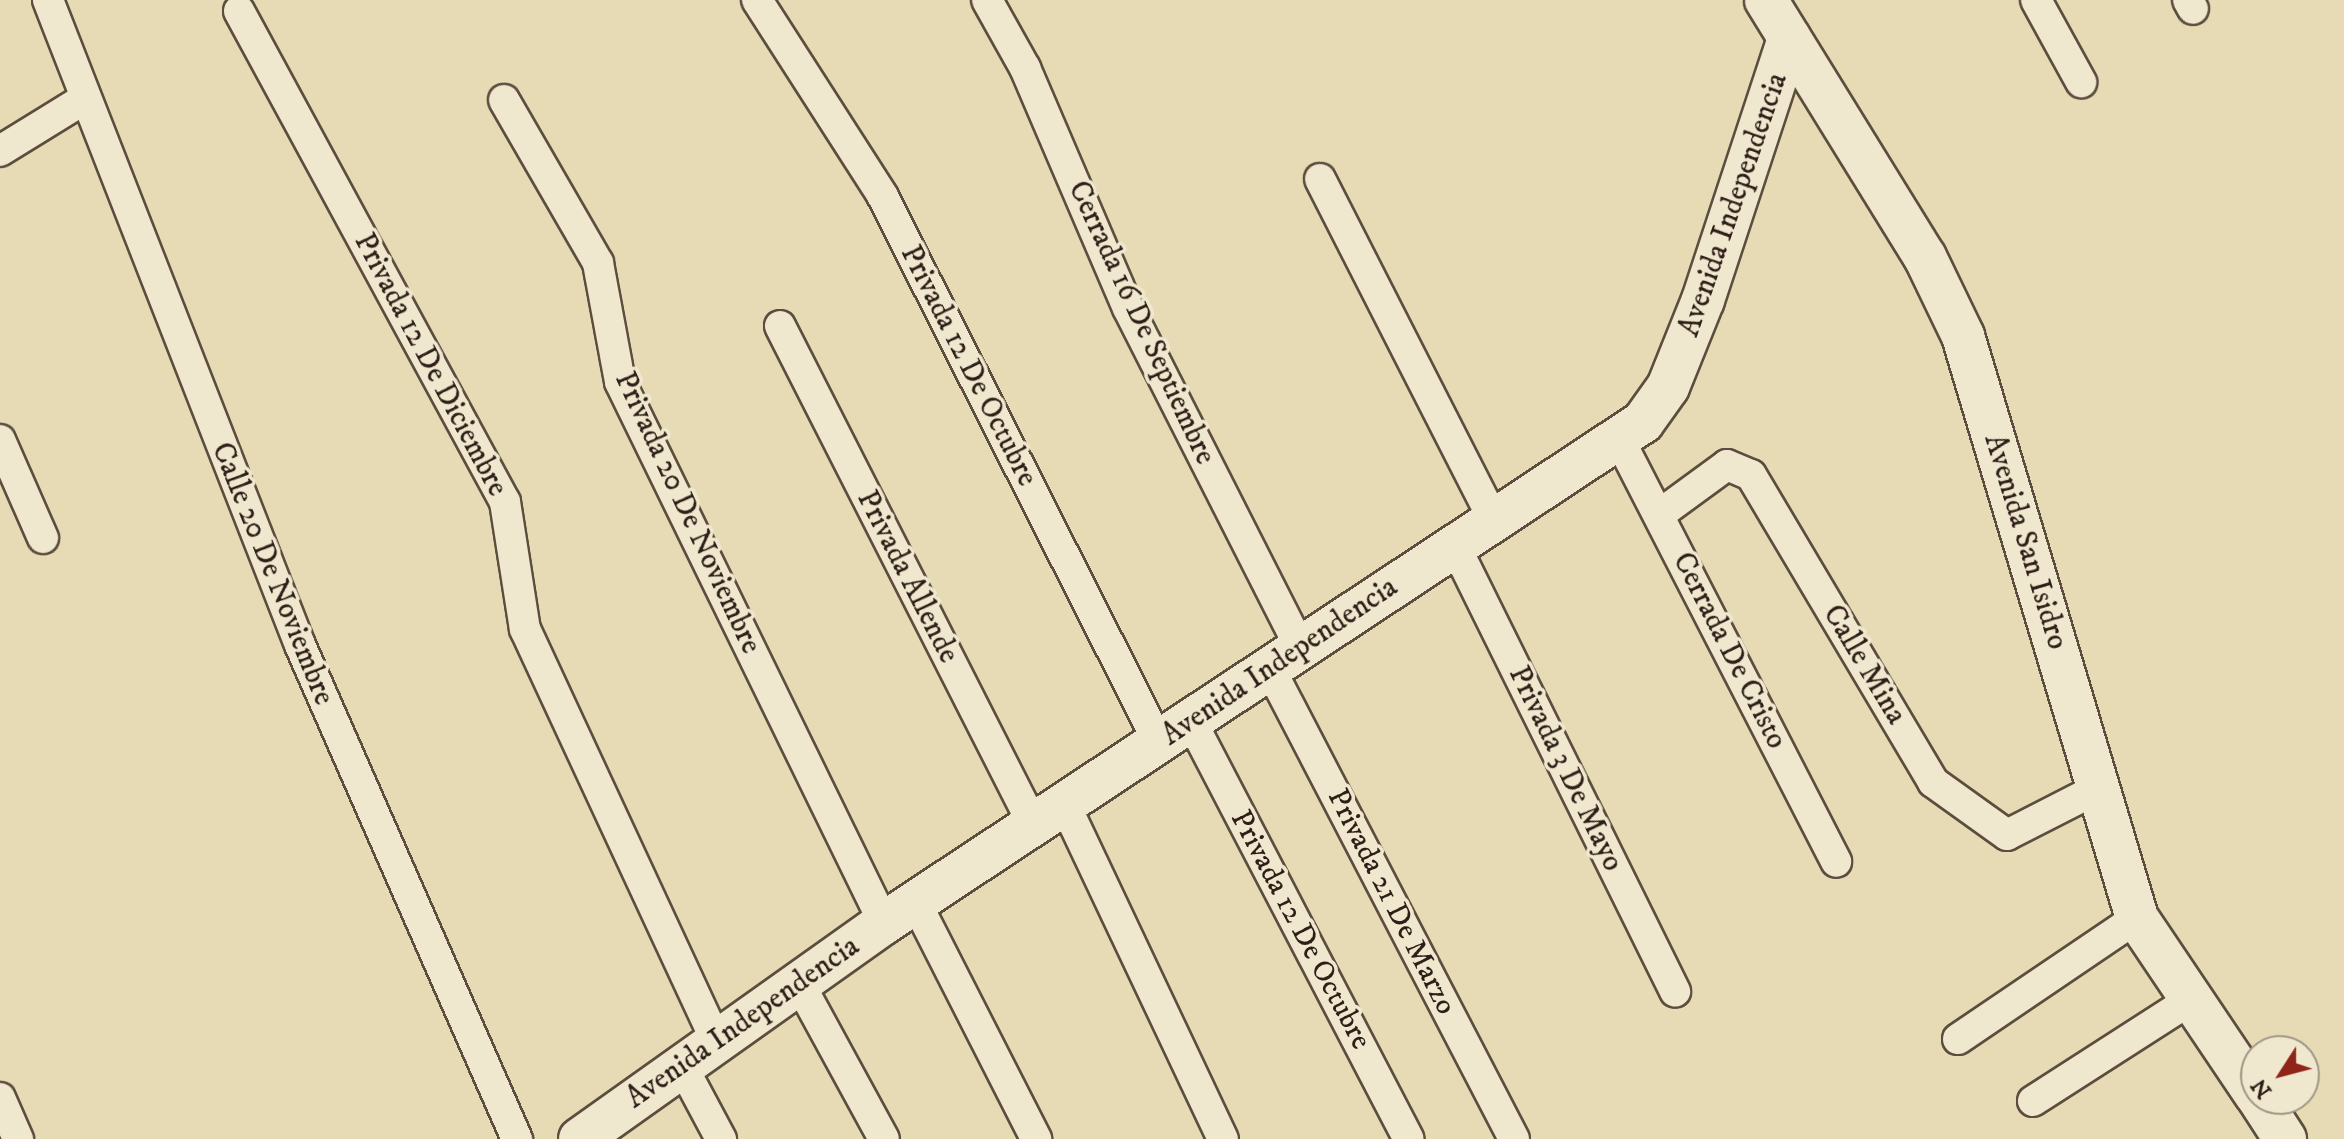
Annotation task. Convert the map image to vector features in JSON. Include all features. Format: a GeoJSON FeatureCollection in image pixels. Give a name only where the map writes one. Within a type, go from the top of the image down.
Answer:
{"type":"FeatureCollection","features":[{"type":"Feature","properties":{"kind":"main road","name":"Avenida San Isidro"},"geometry":{"type":"LineString","coordinates":[[1766,0],[1925,257],[1963,336],[2137,918],[2240,1071]]}},
{"type":"Feature","properties":{"kind":"main road","name":"Avenida Independencia"},"geometry":{"type":"LineString","coordinates":[[580,1139],[716,1040],[800,985],[900,913],[1051,818],[1284,655],[1620,441],[1668,387],[1789,38]]}},
{"type":"Feature","properties":{"kind":"main road","name":"Avenida San Isidro"},"geometry":{"type":"LineString","coordinates":[[2269,1115],[2285,1139]]}},
{"type":"Feature","properties":{"kind":"street","name":"Calle 20 De Noviembre"},"geometry":{"type":"LineString","coordinates":[[48,0],[81,101],[300,645],[517,1139]]}},
{"type":"Feature","properties":{"kind":"street","name":"Privada 12 De Octubre"},"geometry":{"type":"LineString","coordinates":[[757,0],[882,195],[1175,732],[1409,1139]]}},
{"type":"Feature","properties":{"kind":"street","name":"Cerrada 16 De Septiembre"},"geometry":{"type":"LineString","coordinates":[[987,0],[1025,68],[1128,308],[1284,655]]}},
{"type":"Feature","properties":{"kind":"street"},"geometry":{"type":"LineString","coordinates":[[2036,0],[2081,82]]}},
{"type":"Feature","properties":{"kind":"street","name":"Privada 12 De Diciembre"},"geometry":{"type":"LineString","coordinates":[[239,11],[505,502],[525,629],[716,1040]]}},
{"type":"Feature","properties":{"kind":"street","name":"Privada 20 De Noviembre"},"geometry":{"type":"LineString","coordinates":[[504,100],[598,263],[620,382],[900,913],[1036,1139]]}},
{"type":"Feature","properties":{"kind":"street"},"geometry":{"type":"LineString","coordinates":[[0,151],[81,101]]}},
{"type":"Feature","properties":{"kind":"street"},"geometry":{"type":"LineString","coordinates":[[1320,179],[1495,522]]}},
{"type":"Feature","properties":{"kind":"street","name":"Privada Allende"},"geometry":{"type":"LineString","coordinates":[[780,326],[1051,818],[1223,1139]]}},
{"type":"Feature","properties":{"kind":"street"},"geometry":{"type":"LineString","coordinates":[[0,440],[43,538]]}},
{"type":"Feature","properties":{"kind":"street","name":"Cerrada De Cristo"},"geometry":{"type":"LineString","coordinates":[[1620,441],[1836,862]]}},
{"type":"Feature","properties":{"kind":"street","name":"Calle Mina"},"geometry":{"type":"LineString","coordinates":[[1660,514],[1727,465],[1751,475],[1933,782],[2007,835],[2099,788]]}},
{"type":"Feature","properties":{"kind":"street","name":"Privada 3 De Mayo"},"geometry":{"type":"LineString","coordinates":[[1455,546],[1675,992]]}},
{"type":"Feature","properties":{"kind":"street","name":"Privada 21 De Marzo"},"geometry":{"type":"LineString","coordinates":[[1284,655],[1514,1139]]}},
{"type":"Feature","properties":{"kind":"street"},"geometry":{"type":"LineString","coordinates":[[1958,1039],[2137,918]]}},
{"type":"Feature","properties":{"kind":"street"},"geometry":{"type":"LineString","coordinates":[[800,985],[884,1139]]}},
{"type":"Feature","properties":{"kind":"street"},"geometry":{"type":"LineString","coordinates":[[2033,1101],[2192,999]]}},
{"type":"Feature","properties":{"kind":"street"},"geometry":{"type":"LineString","coordinates":[[682,1066],[721,1139]]}},
{"type":"Feature","properties":{"kind":"street"},"geometry":{"type":"LineString","coordinates":[[0,1098],[18,1139]]}}]}
